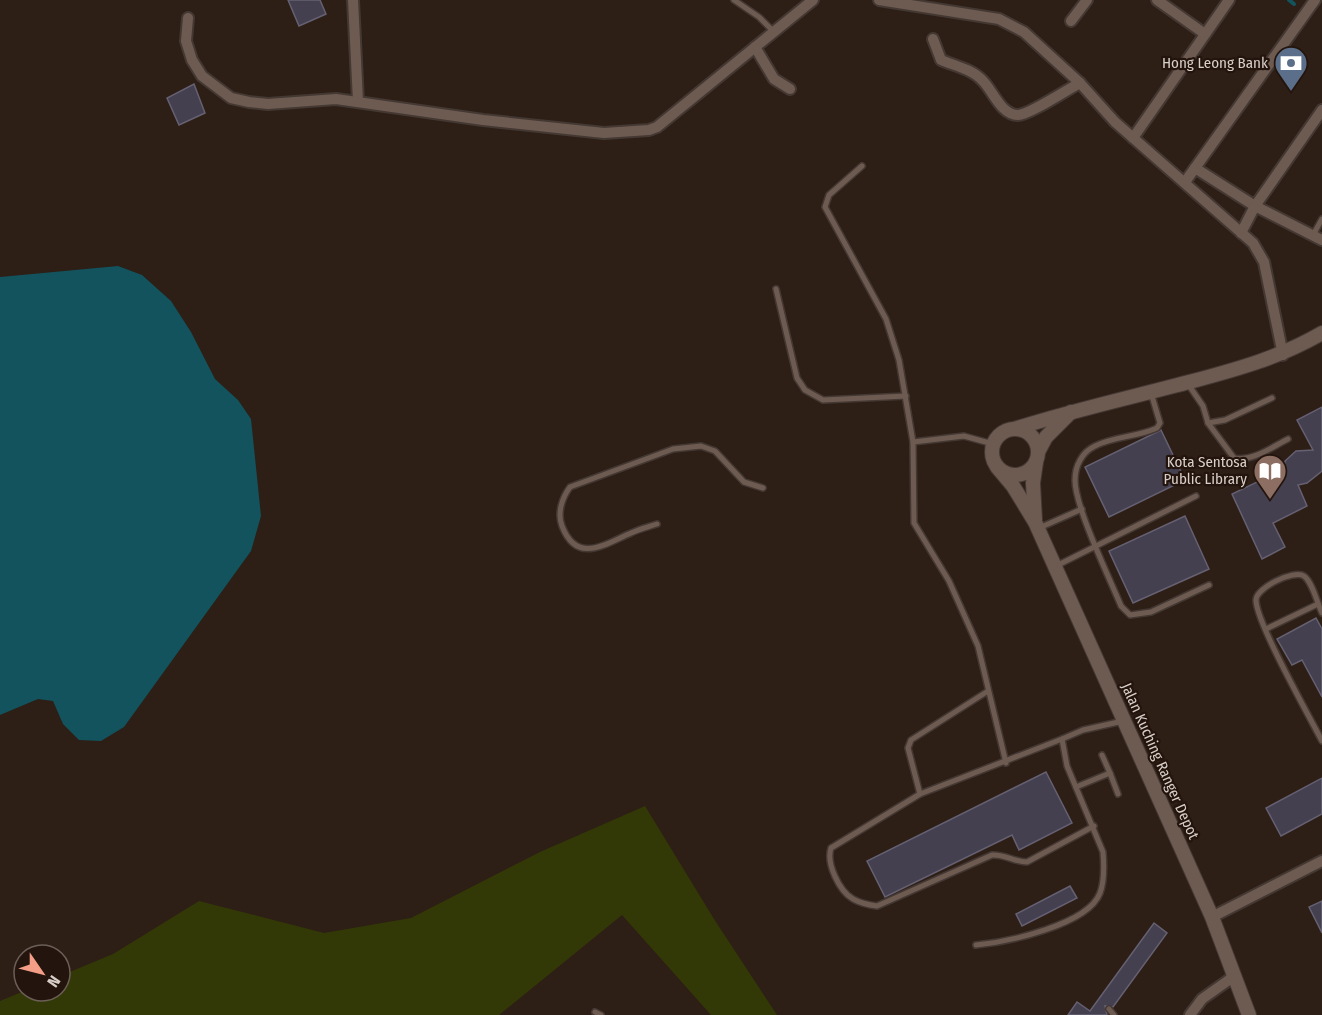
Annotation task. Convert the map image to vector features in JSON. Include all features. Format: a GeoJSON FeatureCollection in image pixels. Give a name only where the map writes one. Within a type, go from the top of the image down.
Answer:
{"type":"FeatureCollection","features":[{"type":"Feature","properties":{"kind":"street"},"geometry":{"type":"LineString","coordinates":[[353,0],[358,101]]}},
{"type":"Feature","properties":{"kind":"street"},"geometry":{"type":"LineString","coordinates":[[188,18],[186,41],[192,60],[202,76],[231,98],[268,104],[315,99],[358,101],[603,133],[649,130],[657,127],[813,0]]}},
{"type":"Feature","properties":{"kind":"street"},"geometry":{"type":"LineString","coordinates":[[879,0],[999,19],[1024,32],[1080,82],[1115,122],[1185,182],[1260,252],[1283,355]]}},
{"type":"Feature","properties":{"kind":"street"},"geometry":{"type":"LineString","coordinates":[[1071,21],[1087,0]]}},
{"type":"Feature","properties":{"kind":"street"},"geometry":{"type":"LineString","coordinates":[[1158,0],[1205,34]]}},
{"type":"Feature","properties":{"kind":"street"},"geometry":{"type":"LineString","coordinates":[[1133,138],[1229,0]]}},
{"type":"Feature","properties":{"kind":"street"},"geometry":{"type":"LineString","coordinates":[[1185,182],[1315,0]]}},
{"type":"Feature","properties":{"kind":"street"},"geometry":{"type":"LineString","coordinates":[[933,39],[941,60],[973,72],[982,80],[1005,111],[1017,115],[1028,112],[1080,82]]}},
{"type":"Feature","properties":{"kind":"street"},"geometry":{"type":"LineString","coordinates":[[755,47],[774,79],[790,89]]}},
{"type":"Feature","properties":{"kind":"street"},"geometry":{"type":"LineString","coordinates":[[1241,233],[1255,206],[1322,110]]}},
{"type":"Feature","properties":{"kind":"street"},"geometry":{"type":"LineString","coordinates":[[1195,168],[1255,206],[1317,237]]}},
{"type":"Feature","properties":{"kind":"street"},"geometry":{"type":"LineString","coordinates":[[1036,526],[1013,486],[997,467],[992,454],[993,444],[1000,434],[1072,410],[1151,393],[1283,355],[1322,333]]}},
{"type":"Feature","properties":{"kind":"street"},"geometry":{"type":"LineString","coordinates":[[997,467],[1010,475],[1021,475],[1029,471],[1046,437],[1072,410]]}},
{"type":"Feature","properties":{"kind":"street"},"geometry":{"type":"LineString","coordinates":[[1014,429],[1028,432],[1034,438],[1037,457],[1033,483],[1036,526]]}},
{"type":"Feature","properties":{"kind":"street","name":"Jalan Kuching Ranger Depot"},"geometry":{"type":"LineString","coordinates":[[1036,526],[1212,917],[1249,1015]]}},
{"type":"Feature","properties":{"kind":"street"},"geometry":{"type":"LineString","coordinates":[[1212,917],[1322,861]]}},
{"type":"Feature","properties":{"kind":"street"},"geometry":{"type":"LineString","coordinates":[[1190,1015],[1202,999],[1233,977]]}},
{"type":"Feature","properties":{"kind":"lane"},"geometry":{"type":"LineString","coordinates":[[734,0],[759,17],[774,32]]}},
{"type":"Feature","properties":{"kind":"lane"},"geometry":{"type":"LineString","coordinates":[[862,166],[829,195],[825,207],[886,319],[906,396],[913,442],[914,523],[949,581],[978,646],[1006,763]]}},
{"type":"Feature","properties":{"kind":"lane"},"geometry":{"type":"LineString","coordinates":[[1317,237],[1322,219]]}},
{"type":"Feature","properties":{"kind":"lane"},"geometry":{"type":"LineString","coordinates":[[776,289],[797,378],[805,390],[823,400],[906,396]]}},
{"type":"Feature","properties":{"kind":"lane"},"geometry":{"type":"LineString","coordinates":[[1187,382],[1203,406],[1208,423],[1234,458],[1251,458],[1288,440]]}},
{"type":"Feature","properties":{"kind":"lane"},"geometry":{"type":"LineString","coordinates":[[1151,393],[1160,423],[1157,428],[1094,446],[1079,462],[1075,482],[1082,509],[1121,606],[1130,615],[1151,612],[1209,585]]}},
{"type":"Feature","properties":{"kind":"lane"},"geometry":{"type":"LineString","coordinates":[[1208,423],[1225,420],[1272,398]]}},
{"type":"Feature","properties":{"kind":"lane"},"geometry":{"type":"LineString","coordinates":[[913,442],[964,436],[993,444]]}},
{"type":"Feature","properties":{"kind":"lane"},"geometry":{"type":"LineString","coordinates":[[657,524],[632,532],[598,549],[577,547],[565,535],[560,521],[562,498],[570,487],[652,456],[673,449],[701,446],[716,451],[744,482],[763,488]]}},
{"type":"Feature","properties":{"kind":"lane"},"geometry":{"type":"LineString","coordinates":[[1055,567],[1096,544],[1196,496]]}},
{"type":"Feature","properties":{"kind":"lane"},"geometry":{"type":"LineString","coordinates":[[1036,526],[1082,509]]}},
{"type":"Feature","properties":{"kind":"lane"},"geometry":{"type":"LineString","coordinates":[[1322,613],[1307,578],[1294,573],[1261,590],[1257,596],[1256,602],[1266,629],[1322,741]]}},
{"type":"Feature","properties":{"kind":"lane"},"geometry":{"type":"LineString","coordinates":[[1266,629],[1318,604]]}},
{"type":"Feature","properties":{"kind":"lane"},"geometry":{"type":"LineString","coordinates":[[920,794],[908,748],[911,740],[988,691]]}},
{"type":"Feature","properties":{"kind":"lane"},"geometry":{"type":"LineString","coordinates":[[1094,826],[1027,862],[1018,862],[999,854],[993,855],[884,905],[877,906],[852,898],[829,867],[828,858],[831,848],[920,794],[1006,763],[1083,730],[1123,722]]}},
{"type":"Feature","properties":{"kind":"lane"},"geometry":{"type":"LineString","coordinates":[[976,945],[1032,935],[1076,916],[1090,907],[1100,894],[1104,864],[1094,826],[1063,752],[1062,739]]}},
{"type":"Feature","properties":{"kind":"lane"},"geometry":{"type":"LineString","coordinates":[[1102,755],[1118,794]]}},
{"type":"Feature","properties":{"kind":"lane"},"geometry":{"type":"LineString","coordinates":[[1076,787],[1110,773]]}},
{"type":"Feature","properties":{"kind":"lane"},"geometry":{"type":"LineString","coordinates":[[1109,1009],[1114,1015]]}},
{"type":"Feature","properties":{"kind":"green space"},"geometry":{"type":"Polygon","coordinates":[[[645,806],[714,919],[777,1015],[711,1015],[622,915],[499,1015],[0,1015],[0,1001],[12,996],[12,1003],[72,1003],[72,971],[113,954],[199,901],[324,933],[411,918],[540,852],[645,806]]]}},
{"type":"Feature","properties":{"kind":"water"},"geometry":{"type":"Polygon","coordinates":[[[118,266],[142,275],[171,301],[191,332],[215,379],[238,400],[251,419],[261,516],[251,551],[124,727],[101,741],[79,740],[63,724],[53,701],[38,699],[0,715],[0,277],[118,266]]]}},
{"type":"Feature","properties":{"kind":"building"},"geometry":{"type":"Polygon","coordinates":[[[288,0],[320,0],[326,14],[299,26],[288,0]]]}},
{"type":"Feature","properties":{"kind":"building"},"geometry":{"type":"Polygon","coordinates":[[[194,84],[205,113],[179,125],[167,98],[194,84]]]}},
{"type":"Feature","properties":{"kind":"building","name":"Kota Sentosa Public Library"},"geometry":{"type":"Polygon","coordinates":[[[1322,407],[1322,471],[1307,483],[1298,485],[1307,506],[1273,523],[1285,547],[1262,559],[1232,494],[1284,469],[1285,461],[1296,451],[1313,450],[1297,420],[1322,407]]]}},
{"type":"Feature","properties":{"kind":"building"},"geometry":{"type":"Polygon","coordinates":[[[1161,430],[1185,480],[1109,517],[1085,467],[1161,430]]]}},
{"type":"Feature","properties":{"kind":"building"},"geometry":{"type":"Polygon","coordinates":[[[1185,516],[1209,569],[1133,603],[1109,551],[1185,516]]]}},
{"type":"Feature","properties":{"kind":"building"},"geometry":{"type":"Polygon","coordinates":[[[1316,618],[1322,629],[1322,697],[1302,660],[1292,665],[1277,639],[1316,618]]]}},
{"type":"Feature","properties":{"kind":"building"},"geometry":{"type":"Polygon","coordinates":[[[1046,772],[1072,823],[1019,850],[1012,835],[885,897],[867,861],[1046,772]]]}},
{"type":"Feature","properties":{"kind":"building"},"geometry":{"type":"Polygon","coordinates":[[[1322,778],[1322,814],[1281,836],[1266,808],[1322,778]]]}},
{"type":"Feature","properties":{"kind":"building"},"geometry":{"type":"Polygon","coordinates":[[[1070,886],[1077,898],[1022,926],[1016,914],[1070,886]]]}},
{"type":"Feature","properties":{"kind":"building"},"geometry":{"type":"Polygon","coordinates":[[[1322,901],[1322,933],[1309,907],[1322,901]]]}},
{"type":"Feature","properties":{"kind":"building"},"geometry":{"type":"Polygon","coordinates":[[[1154,923],[1167,933],[1113,1007],[1105,1006],[1107,1015],[1068,1015],[1077,1002],[1090,1011],[1154,923]]]}},
{"type":"Feature","properties":{"kind":"waterway"},"geometry":{"type":"LineString","coordinates":[[1289,0],[1294,4]]}},
{"type":"Feature","properties":{"kind":"place","name":"Hong Leong Bank"},"geometry":{"type":"Point","coordinates":[1291,92]}},
{"type":"Feature","properties":{"kind":"place","name":"Kota Sentosa Public Library"},"geometry":{"type":"Point","coordinates":[1270,500]}}]}
